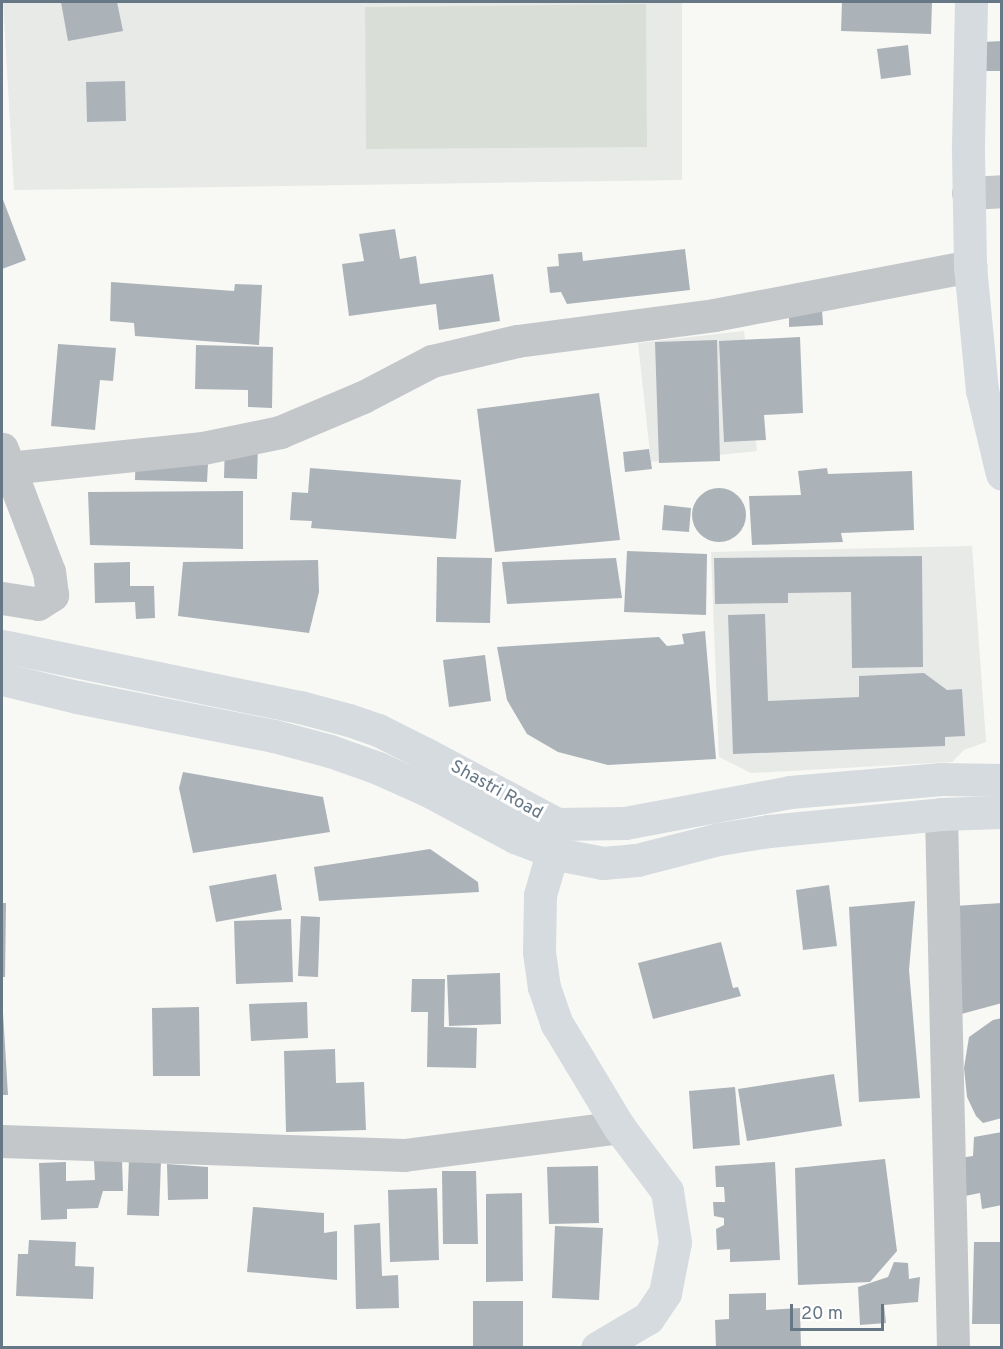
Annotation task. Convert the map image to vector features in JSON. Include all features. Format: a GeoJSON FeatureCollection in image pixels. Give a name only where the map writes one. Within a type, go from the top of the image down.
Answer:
{"type":"FeatureCollection","features":[{"type":"Feature","properties":{"kind":"main road"},"geometry":{"type":"LineString","coordinates":[[971,2],[968,193],[970,266],[982,390],[1002,474]]}},
{"type":"Feature","properties":{"kind":"main road","name":"Shastri Road"},"geometry":{"type":"LineString","coordinates":[[2,646],[300,707],[378,730],[426,753],[556,841],[603,863],[638,860],[719,839],[770,831],[941,814],[1001,788]]}},
{"type":"Feature","properties":{"kind":"main road","name":"Shastri Road"},"geometry":{"type":"LineString","coordinates":[[2,679],[77,697],[274,736],[330,751],[378,768],[429,791],[515,837],[556,841],[626,824],[790,792],[941,779],[1001,788]]}},
{"type":"Feature","properties":{"kind":"main road"},"geometry":{"type":"LineString","coordinates":[[556,841],[540,895],[539,952],[544,987],[557,1024],[619,1127],[667,1191],[675,1242],[665,1293],[648,1318],[597,1347]]}},
{"type":"Feature","properties":{"kind":"street"},"geometry":{"type":"LineString","coordinates":[[968,193],[1002,191]]}},
{"type":"Feature","properties":{"kind":"street"},"geometry":{"type":"LineString","coordinates":[[2,598],[38,604],[52,595],[49,572],[5,458],[91,461],[214,446],[280,432],[363,397],[432,361],[517,341],[714,315],[970,266]]}},
{"type":"Feature","properties":{"kind":"street"},"geometry":{"type":"LineString","coordinates":[[941,814],[947,1000],[953,1347]]}},
{"type":"Feature","properties":{"kind":"street"},"geometry":{"type":"LineString","coordinates":[[2,1141],[404,1155],[619,1127]]}},
{"type":"Feature","properties":{"kind":"shaded area"},"geometry":{"type":"Polygon","coordinates":[[[3,2],[682,2],[682,180],[14,190],[3,2]]]}},
{"type":"Feature","properties":{"kind":"shaded area"},"geometry":{"type":"Polygon","coordinates":[[[646,4],[647,147],[366,149],[365,7],[646,4]]]}},
{"type":"Feature","properties":{"kind":"shaded area"},"geometry":{"type":"Polygon","coordinates":[[[744,331],[757,451],[651,462],[638,343],[744,331]]]}},
{"type":"Feature","properties":{"kind":"shaded area"},"geometry":{"type":"Polygon","coordinates":[[[972,546],[986,742],[964,750],[952,762],[751,773],[719,757],[711,552],[972,546]]]}},
{"type":"Feature","properties":{"kind":"building"},"geometry":{"type":"Polygon","coordinates":[[[61,2],[117,2],[123,31],[68,41],[61,2]]]}},
{"type":"Feature","properties":{"kind":"building"},"geometry":{"type":"Polygon","coordinates":[[[842,2],[932,2],[931,34],[841,31],[842,2]]]}},
{"type":"Feature","properties":{"kind":"building"},"geometry":{"type":"Polygon","coordinates":[[[1002,41],[1002,71],[983,71],[983,42],[1002,41]]]}},
{"type":"Feature","properties":{"kind":"building"},"geometry":{"type":"Polygon","coordinates":[[[908,45],[911,75],[881,79],[877,49],[908,45]]]}},
{"type":"Feature","properties":{"kind":"building"},"geometry":{"type":"Polygon","coordinates":[[[125,81],[126,121],[87,122],[86,82],[125,81]]]}},
{"type":"Feature","properties":{"kind":"building"},"geometry":{"type":"Polygon","coordinates":[[[2,197],[26,260],[2,269],[2,197]]]}},
{"type":"Feature","properties":{"kind":"building"},"geometry":{"type":"Polygon","coordinates":[[[395,229],[400,259],[416,256],[420,284],[493,274],[500,321],[439,330],[436,304],[349,316],[342,264],[364,261],[359,234],[395,229]]]}},
{"type":"Feature","properties":{"kind":"building"},"geometry":{"type":"Polygon","coordinates":[[[685,249],[690,290],[567,304],[561,292],[550,293],[547,267],[559,266],[558,254],[582,252],[583,261],[685,249]]]}},
{"type":"Feature","properties":{"kind":"building"},"geometry":{"type":"Polygon","coordinates":[[[111,282],[234,291],[235,284],[262,285],[259,345],[135,336],[134,323],[110,321],[111,282]]]}},
{"type":"Feature","properties":{"kind":"building"},"geometry":{"type":"Polygon","coordinates":[[[822,309],[823,325],[789,327],[789,311],[822,309]]]}},
{"type":"Feature","properties":{"kind":"building"},"geometry":{"type":"Polygon","coordinates":[[[800,337],[803,413],[764,415],[766,440],[724,442],[719,341],[800,337]]]}},
{"type":"Feature","properties":{"kind":"building"},"geometry":{"type":"Polygon","coordinates":[[[717,340],[720,461],[659,463],[655,342],[717,340]]]}},
{"type":"Feature","properties":{"kind":"building"},"geometry":{"type":"Polygon","coordinates":[[[58,344],[116,348],[113,381],[100,380],[95,430],[51,426],[58,344]]]}},
{"type":"Feature","properties":{"kind":"building"},"geometry":{"type":"Polygon","coordinates":[[[196,345],[273,347],[272,408],[248,407],[248,390],[195,389],[196,345]]]}},
{"type":"Feature","properties":{"kind":"building"},"geometry":{"type":"Polygon","coordinates":[[[599,393],[620,540],[495,552],[477,409],[599,393]]]}},
{"type":"Feature","properties":{"kind":"building"},"geometry":{"type":"Polygon","coordinates":[[[136,443],[209,445],[207,482],[135,480],[136,443]]]}},
{"type":"Feature","properties":{"kind":"building"},"geometry":{"type":"Polygon","coordinates":[[[225,443],[258,444],[257,479],[224,478],[225,443]]]}},
{"type":"Feature","properties":{"kind":"building"},"geometry":{"type":"Polygon","coordinates":[[[649,449],[652,469],[625,472],[623,452],[649,449]]]}},
{"type":"Feature","properties":{"kind":"building"},"geometry":{"type":"Polygon","coordinates":[[[310,468],[461,480],[456,539],[311,528],[312,521],[290,520],[292,492],[308,493],[310,468]]]}},
{"type":"Feature","properties":{"kind":"building"},"geometry":{"type":"Polygon","coordinates":[[[827,468],[828,474],[912,471],[914,530],[841,533],[843,542],[752,545],[749,496],[801,495],[798,471],[827,468]]]}},
{"type":"Feature","properties":{"kind":"building"},"geometry":{"type":"Polygon","coordinates":[[[714,488],[724,488],[734,492],[742,500],[746,515],[742,530],[734,538],[724,542],[714,542],[704,538],[696,530],[692,520],[692,510],[696,500],[704,492],[714,488]]]}},
{"type":"Feature","properties":{"kind":"building"},"geometry":{"type":"Polygon","coordinates":[[[243,491],[243,549],[90,545],[88,492],[243,491]]]}},
{"type":"Feature","properties":{"kind":"building"},"geometry":{"type":"Polygon","coordinates":[[[664,505],[691,508],[689,532],[662,530],[664,505]]]}},
{"type":"Feature","properties":{"kind":"building"},"geometry":{"type":"Polygon","coordinates":[[[627,551],[707,554],[706,615],[624,612],[627,551]]]}},
{"type":"Feature","properties":{"kind":"building"},"geometry":{"type":"Polygon","coordinates":[[[922,556],[923,667],[852,668],[851,592],[788,593],[788,603],[715,604],[714,558],[922,556]]]}},
{"type":"Feature","properties":{"kind":"building"},"geometry":{"type":"Polygon","coordinates":[[[437,557],[492,558],[490,623],[436,622],[437,557]]]}},
{"type":"Feature","properties":{"kind":"building"},"geometry":{"type":"Polygon","coordinates":[[[616,558],[622,598],[507,604],[502,562],[616,558]]]}},
{"type":"Feature","properties":{"kind":"building"},"geometry":{"type":"Polygon","coordinates":[[[318,560],[319,592],[309,633],[178,616],[183,562],[318,560]]]}},
{"type":"Feature","properties":{"kind":"building"},"geometry":{"type":"Polygon","coordinates":[[[130,562],[130,586],[154,586],[155,618],[136,619],[135,602],[95,603],[94,563],[130,562]]]}},
{"type":"Feature","properties":{"kind":"building"},"geometry":{"type":"Polygon","coordinates":[[[765,614],[768,701],[859,697],[859,676],[924,673],[947,690],[962,689],[965,736],[945,737],[945,746],[733,754],[728,615],[765,614]]]}},
{"type":"Feature","properties":{"kind":"building"},"geometry":{"type":"Polygon","coordinates":[[[705,631],[716,759],[608,765],[558,752],[527,734],[507,700],[497,647],[659,637],[667,646],[684,644],[682,634],[705,631]]]}},
{"type":"Feature","properties":{"kind":"building"},"geometry":{"type":"Polygon","coordinates":[[[485,655],[491,701],[449,707],[443,660],[485,655]]]}},
{"type":"Feature","properties":{"kind":"building"},"geometry":{"type":"Polygon","coordinates":[[[183,772],[323,797],[330,832],[193,853],[179,788],[183,772]]]}},
{"type":"Feature","properties":{"kind":"building"},"geometry":{"type":"Polygon","coordinates":[[[430,849],[478,882],[479,892],[319,901],[314,867],[430,849]]]}},
{"type":"Feature","properties":{"kind":"building"},"geometry":{"type":"Polygon","coordinates":[[[276,874],[282,910],[216,922],[209,886],[276,874]]]}},
{"type":"Feature","properties":{"kind":"building"},"geometry":{"type":"Polygon","coordinates":[[[829,885],[837,946],[803,950],[796,890],[829,885]]]}},
{"type":"Feature","properties":{"kind":"building"},"geometry":{"type":"Polygon","coordinates":[[[915,901],[909,970],[920,1098],[859,1102],[849,907],[915,901]]]}},
{"type":"Feature","properties":{"kind":"building"},"geometry":{"type":"Polygon","coordinates":[[[2,903],[6,903],[5,977],[2,977],[2,903]]]}},
{"type":"Feature","properties":{"kind":"building"},"geometry":{"type":"Polygon","coordinates":[[[1002,903],[1002,1003],[954,1016],[954,906],[1002,903]]]}},
{"type":"Feature","properties":{"kind":"building"},"geometry":{"type":"Polygon","coordinates":[[[301,916],[320,917],[318,977],[298,976],[301,916]]]}},
{"type":"Feature","properties":{"kind":"building"},"geometry":{"type":"Polygon","coordinates":[[[291,919],[293,982],[236,984],[234,921],[291,919]]]}},
{"type":"Feature","properties":{"kind":"building"},"geometry":{"type":"Polygon","coordinates":[[[721,942],[733,988],[738,987],[741,996],[653,1019],[638,963],[721,942]]]}},
{"type":"Feature","properties":{"kind":"building"},"geometry":{"type":"Polygon","coordinates":[[[500,973],[501,1024],[449,1026],[447,975],[500,973]]]}},
{"type":"Feature","properties":{"kind":"building"},"geometry":{"type":"Polygon","coordinates":[[[412,979],[445,979],[444,1027],[477,1028],[476,1068],[427,1067],[428,1012],[411,1012],[412,979]]]}},
{"type":"Feature","properties":{"kind":"building"},"geometry":{"type":"Polygon","coordinates":[[[2,996],[8,1095],[2,1095],[2,996]]]}},
{"type":"Feature","properties":{"kind":"building"},"geometry":{"type":"Polygon","coordinates":[[[307,1002],[308,1038],[251,1041],[249,1004],[307,1002]]]}},
{"type":"Feature","properties":{"kind":"building"},"geometry":{"type":"Polygon","coordinates":[[[199,1007],[200,1076],[153,1076],[152,1008],[199,1007]]]}},
{"type":"Feature","properties":{"kind":"building"},"geometry":{"type":"Polygon","coordinates":[[[1002,1018],[1002,1118],[983,1123],[976,1116],[967,1097],[964,1068],[969,1037],[993,1020],[1002,1018]]]}},
{"type":"Feature","properties":{"kind":"building"},"geometry":{"type":"Polygon","coordinates":[[[335,1049],[336,1083],[364,1082],[366,1130],[286,1132],[284,1051],[335,1049]]]}},
{"type":"Feature","properties":{"kind":"building"},"geometry":{"type":"Polygon","coordinates":[[[834,1074],[842,1126],[747,1141],[738,1089],[834,1074]]]}},
{"type":"Feature","properties":{"kind":"building"},"geometry":{"type":"Polygon","coordinates":[[[735,1087],[740,1145],[693,1149],[689,1091],[735,1087]]]}},
{"type":"Feature","properties":{"kind":"building"},"geometry":{"type":"Polygon","coordinates":[[[1002,1132],[1002,1205],[982,1209],[980,1193],[960,1197],[954,1159],[973,1156],[974,1137],[1002,1132]]]}},
{"type":"Feature","properties":{"kind":"building"},"geometry":{"type":"Polygon","coordinates":[[[129,1158],[161,1160],[159,1216],[127,1215],[129,1158]]]}},
{"type":"Feature","properties":{"kind":"building"},"geometry":{"type":"Polygon","coordinates":[[[885,1159],[897,1251],[870,1282],[798,1285],[795,1168],[885,1159]]]}},
{"type":"Feature","properties":{"kind":"building"},"geometry":{"type":"Polygon","coordinates":[[[122,1160],[123,1191],[103,1191],[98,1208],[67,1209],[67,1219],[41,1220],[39,1163],[66,1162],[66,1181],[95,1180],[94,1161],[122,1160]]]}},
{"type":"Feature","properties":{"kind":"building"},"geometry":{"type":"Polygon","coordinates":[[[775,1162],[780,1260],[730,1262],[730,1249],[717,1250],[716,1229],[724,1225],[724,1218],[714,1216],[713,1202],[725,1202],[724,1187],[716,1187],[715,1166],[775,1162]]]}},
{"type":"Feature","properties":{"kind":"building"},"geometry":{"type":"Polygon","coordinates":[[[167,1164],[208,1167],[208,1199],[168,1200],[167,1164]]]}},
{"type":"Feature","properties":{"kind":"building"},"geometry":{"type":"Polygon","coordinates":[[[598,1166],[599,1223],[549,1224],[547,1167],[598,1166]]]}},
{"type":"Feature","properties":{"kind":"building"},"geometry":{"type":"Polygon","coordinates":[[[442,1171],[476,1171],[478,1244],[443,1244],[442,1171]]]}},
{"type":"Feature","properties":{"kind":"building"},"geometry":{"type":"Polygon","coordinates":[[[437,1188],[439,1260],[390,1262],[388,1190],[437,1188]]]}},
{"type":"Feature","properties":{"kind":"building"},"geometry":{"type":"Polygon","coordinates":[[[522,1193],[523,1281],[486,1282],[486,1194],[522,1193]]]}},
{"type":"Feature","properties":{"kind":"building"},"geometry":{"type":"Polygon","coordinates":[[[253,1207],[324,1213],[324,1233],[337,1231],[337,1280],[247,1272],[253,1207]]]}},
{"type":"Feature","properties":{"kind":"building"},"geometry":{"type":"Polygon","coordinates":[[[380,1223],[382,1276],[398,1275],[399,1308],[356,1309],[354,1225],[380,1223]]]}},
{"type":"Feature","properties":{"kind":"building"},"geometry":{"type":"Polygon","coordinates":[[[555,1226],[603,1228],[599,1300],[552,1298],[555,1226]]]}},
{"type":"Feature","properties":{"kind":"building"},"geometry":{"type":"Polygon","coordinates":[[[29,1240],[76,1242],[75,1266],[94,1267],[93,1299],[16,1296],[18,1254],[28,1254],[29,1240]]]}},
{"type":"Feature","properties":{"kind":"building"},"geometry":{"type":"Polygon","coordinates":[[[974,1242],[1002,1242],[1002,1324],[972,1324],[974,1242]]]}},
{"type":"Feature","properties":{"kind":"building"},"geometry":{"type":"Polygon","coordinates":[[[894,1262],[908,1263],[909,1279],[920,1277],[918,1302],[884,1305],[886,1323],[860,1325],[858,1287],[888,1277],[894,1262]]]}},
{"type":"Feature","properties":{"kind":"building"},"geometry":{"type":"Polygon","coordinates":[[[766,1293],[766,1310],[800,1308],[801,1348],[716,1348],[715,1320],[729,1319],[729,1294],[766,1293]]]}},
{"type":"Feature","properties":{"kind":"building"},"geometry":{"type":"Polygon","coordinates":[[[473,1301],[523,1301],[523,1347],[473,1347],[473,1301]]]}}]}
